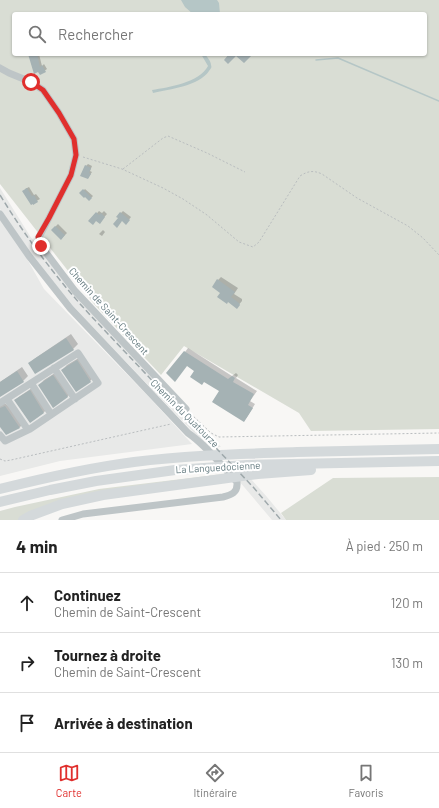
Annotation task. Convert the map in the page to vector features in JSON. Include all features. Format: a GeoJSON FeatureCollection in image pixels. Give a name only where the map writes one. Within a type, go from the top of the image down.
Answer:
{"type":"FeatureCollection","features":[{"type":"Feature","properties":{"kind":"highway","name":"La Languedocienne"},"geometry":{"type":"LineString","coordinates":[[0,489],[49,477],[134,462],[208,455],[439,449]]}},
{"type":"Feature","properties":{"kind":"highway","name":"La Languedocienne"},"geometry":{"type":"LineString","coordinates":[[0,502],[96,481],[137,474],[175,470],[247,465],[439,461]]}},
{"type":"Feature","properties":{"kind":"highway"},"geometry":{"type":"LineString","coordinates":[[23,520],[62,504],[103,495],[258,474],[325,469],[344,463]]}},
{"type":"Feature","properties":{"kind":"street","name":"Chemin de Saint-Crescent"},"geometry":{"type":"LineString","coordinates":[[0,68],[8,73],[31,82],[43,90],[59,113],[74,139],[76,155],[71,175],[38,237],[41,246],[75,290],[186,409]]}},
{"type":"Feature","properties":{"kind":"street","name":"Chemin du Quatourze"},"geometry":{"type":"LineString","coordinates":[[0,214],[29,256],[70,308],[177,422],[188,433],[196,438],[237,482],[238,487],[235,493],[223,497],[83,514],[62,520]]}},
{"type":"Feature","properties":{"kind":"street"},"geometry":{"type":"LineString","coordinates":[[0,403],[78,353],[98,383],[28,430],[5,441],[0,435]]}},
{"type":"Feature","properties":{"kind":"street"},"geometry":{"type":"LineString","coordinates":[[54,368],[74,399]]}},
{"type":"Feature","properties":{"kind":"street"},"geometry":{"type":"LineString","coordinates":[[31,383],[51,414]]}},
{"type":"Feature","properties":{"kind":"street"},"geometry":{"type":"LineString","coordinates":[[7,399],[28,430]]}},
{"type":"Feature","properties":{"kind":"path"},"geometry":{"type":"LineString","coordinates":[[122,169],[163,138],[168,136],[245,172]]}},
{"type":"Feature","properties":{"kind":"path"},"geometry":{"type":"LineString","coordinates":[[76,155],[122,169],[163,188],[183,199],[206,215],[239,242],[252,247],[259,242],[300,176],[307,172],[316,172],[322,174],[357,198],[408,226],[439,255]]}},
{"type":"Feature","properties":{"kind":"path"},"geometry":{"type":"LineString","coordinates":[[186,409],[211,433],[219,437],[439,433]]}},
{"type":"Feature","properties":{"kind":"path"},"geometry":{"type":"LineString","coordinates":[[0,459],[4,461],[11,460],[171,425],[177,422]]}},
{"type":"Feature","properties":{"kind":"shaded area"},"geometry":{"type":"Polygon","coordinates":[[[0,0],[439,0],[439,429],[311,431],[299,413],[184,346],[161,375],[94,304],[0,184],[0,0]]]}},
{"type":"Feature","properties":{"kind":"shaded area"},"geometry":{"type":"Polygon","coordinates":[[[181,0],[217,0],[219,3],[220,12],[191,12],[185,7],[181,0]]]}},
{"type":"Feature","properties":{"kind":"shaded area"},"geometry":{"type":"Polygon","coordinates":[[[202,56],[206,56],[211,66],[211,69],[204,76],[184,86],[153,93],[152,90],[191,80],[204,72],[208,66],[202,56]]]}},
{"type":"Feature","properties":{"kind":"shaded area"},"geometry":{"type":"Polygon","coordinates":[[[0,188],[30,236],[50,263],[121,344],[221,447],[210,448],[191,430],[64,296],[42,269],[0,209],[0,188]]]}},
{"type":"Feature","properties":{"kind":"shaded area"},"geometry":{"type":"Polygon","coordinates":[[[0,211],[44,289],[148,396],[192,444],[60,461],[0,476],[0,211]]]}},
{"type":"Feature","properties":{"kind":"shaded area"},"geometry":{"type":"Polygon","coordinates":[[[223,474],[145,487],[18,520],[0,520],[0,511],[99,489],[223,474]]]}},
{"type":"Feature","properties":{"kind":"shaded area"},"geometry":{"type":"Polygon","coordinates":[[[439,477],[439,520],[286,520],[281,513],[333,478],[439,477]]]}},
{"type":"Feature","properties":{"kind":"shaded area"},"geometry":{"type":"Polygon","coordinates":[[[251,479],[286,520],[272,520],[239,481],[251,479]]]}},
{"type":"Feature","properties":{"kind":"building"},"geometry":{"type":"Polygon","coordinates":[[[29,56],[37,56],[40,67],[42,65],[46,72],[40,75],[38,72],[34,74],[29,56]]]}},
{"type":"Feature","properties":{"kind":"building"},"geometry":{"type":"Polygon","coordinates":[[[227,56],[236,56],[228,64],[224,60],[227,56]]]}},
{"type":"Feature","properties":{"kind":"building"},"geometry":{"type":"Polygon","coordinates":[[[236,56],[251,56],[244,63],[236,56]]]}},
{"type":"Feature","properties":{"kind":"building"},"geometry":{"type":"Polygon","coordinates":[[[85,165],[91,168],[89,173],[91,174],[88,179],[80,176],[85,165]]]}},
{"type":"Feature","properties":{"kind":"building"},"geometry":{"type":"Polygon","coordinates":[[[27,188],[38,202],[33,205],[31,205],[22,191],[27,188]]]}},
{"type":"Feature","properties":{"kind":"building"},"geometry":{"type":"Polygon","coordinates":[[[83,189],[92,198],[89,201],[79,193],[83,189]]]}},
{"type":"Feature","properties":{"kind":"building"},"geometry":{"type":"Polygon","coordinates":[[[96,212],[99,215],[101,213],[105,217],[100,224],[96,221],[93,225],[88,221],[96,212]]]}},
{"type":"Feature","properties":{"kind":"building"},"geometry":{"type":"Polygon","coordinates":[[[120,212],[130,220],[126,225],[122,221],[117,228],[113,224],[118,218],[116,217],[120,212]]]}},
{"type":"Feature","properties":{"kind":"building"},"geometry":{"type":"Polygon","coordinates":[[[55,226],[65,235],[61,240],[51,230],[55,226]]]}},
{"type":"Feature","properties":{"kind":"building"},"geometry":{"type":"Polygon","coordinates":[[[217,279],[235,292],[231,297],[240,305],[237,309],[228,302],[227,304],[217,297],[220,293],[212,287],[217,279]]]}},
{"type":"Feature","properties":{"kind":"building"},"geometry":{"type":"Polygon","coordinates":[[[66,338],[74,350],[35,374],[28,363],[66,338]]]}},
{"type":"Feature","properties":{"kind":"building"},"geometry":{"type":"Polygon","coordinates":[[[184,351],[228,379],[232,376],[235,378],[233,382],[254,394],[248,405],[253,408],[244,422],[212,402],[219,391],[204,382],[202,385],[190,377],[194,371],[187,366],[175,382],[166,373],[184,351]]]}},
{"type":"Feature","properties":{"kind":"building"},"geometry":{"type":"Polygon","coordinates":[[[77,360],[91,382],[76,392],[61,370],[77,360]]]}},
{"type":"Feature","properties":{"kind":"building"},"geometry":{"type":"Polygon","coordinates":[[[17,371],[24,382],[0,397],[0,382],[17,371]]]}},
{"type":"Feature","properties":{"kind":"building"},"geometry":{"type":"Polygon","coordinates":[[[53,375],[68,397],[53,408],[38,385],[53,375]]]}},
{"type":"Feature","properties":{"kind":"building"},"geometry":{"type":"Polygon","coordinates":[[[30,390],[44,413],[30,423],[14,400],[30,390]]]}},
{"type":"Feature","properties":{"kind":"building"},"geometry":{"type":"Polygon","coordinates":[[[5,406],[20,428],[6,435],[0,427],[0,408],[5,406]]]}},
{"type":"Feature","properties":{"kind":"waterway"},"geometry":{"type":"LineString","coordinates":[[316,60],[338,58],[439,101]]}},
{"type":"Feature","properties":{"kind":"railway"},"geometry":{"type":"LineString","coordinates":[[0,195],[43,258],[78,302],[254,488],[281,520]]}},
{"type":"Feature","properties":{"kind":"route"},"geometry":{"type":"LineString","coordinates":[[31,82],[43,90],[59,113],[74,139],[76,155],[71,175],[38,237],[41,246]]}}]}
